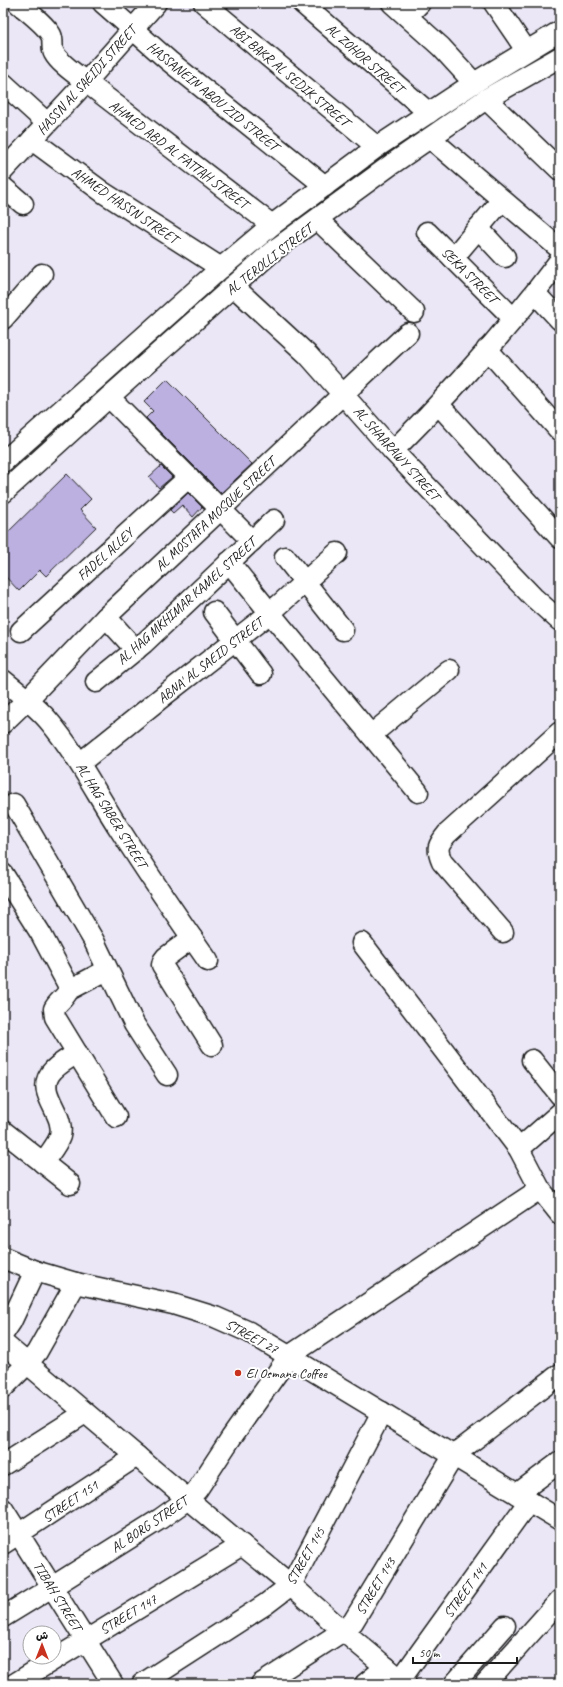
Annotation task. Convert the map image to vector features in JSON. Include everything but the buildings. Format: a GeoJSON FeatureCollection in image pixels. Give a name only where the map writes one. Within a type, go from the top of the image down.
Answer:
{"type":"FeatureCollection","features":[{"type":"Feature","properties":{"kind":"street","name":"AHMED ABD AL FATTAH STREET"},"geometry":{"type":"LineString","coordinates":[[18,3],[51,35],[54,54],[86,82],[272,225]]}},
{"type":"Feature","properties":{"kind":"street","name":"HASSANEIN ABOU ZID STREET"},"geometry":{"type":"LineString","coordinates":[[103,3],[168,61],[325,186]]}},
{"type":"Feature","properties":{"kind":"street","name":"HASSN AL SAEIDI STREET"},"geometry":{"type":"LineString","coordinates":[[3,171],[86,82],[156,3]]}},
{"type":"Feature","properties":{"kind":"street","name":"ABI BAKR AL SEDIK STREET"},"geometry":{"type":"LineString","coordinates":[[204,3],[377,147]]}},
{"type":"Feature","properties":{"kind":"street","name":"AL ZOHOR STREET"},"geometry":{"type":"LineString","coordinates":[[302,3],[429,113]]}},
{"type":"Feature","properties":{"kind":"street"},"geometry":{"type":"LineString","coordinates":[[392,3],[413,9],[441,47],[474,83]]}},
{"type":"Feature","properties":{"kind":"street"},"geometry":{"type":"LineString","coordinates":[[494,3],[526,50]]}},
{"type":"Feature","properties":{"kind":"street","name":"AL TEROLLI STREET"},"geometry":{"type":"LineString","coordinates":[[5,456],[272,225],[377,147],[526,50],[560,31]]}},
{"type":"Feature","properties":{"kind":"street","name":"AL TEROLLI STREET"},"geometry":{"type":"LineString","coordinates":[[3,493],[233,286],[274,251],[318,220],[355,191],[486,99],[560,57]]}},
{"type":"Feature","properties":{"kind":"street"},"geometry":{"type":"LineString","coordinates":[[4,86],[47,123]]}},
{"type":"Feature","properties":{"kind":"street"},"geometry":{"type":"LineString","coordinates":[[486,99],[560,170]]}},
{"type":"Feature","properties":{"kind":"street"},"geometry":{"type":"LineString","coordinates":[[430,138],[560,249]]}},
{"type":"Feature","properties":{"kind":"street","name":"AHMED HASSN STREET"},"geometry":{"type":"LineString","coordinates":[[32,140],[104,194],[221,268]]}},
{"type":"Feature","properties":{"kind":"street"},"geometry":{"type":"LineString","coordinates":[[3,188],[22,204]]}},
{"type":"Feature","properties":{"kind":"street"},"geometry":{"type":"LineString","coordinates":[[453,258],[502,200]]}},
{"type":"Feature","properties":{"kind":"street"},"geometry":{"type":"LineString","coordinates":[[318,220],[414,312]]}},
{"type":"Feature","properties":{"kind":"street"},"geometry":{"type":"LineString","coordinates":[[478,228],[505,257]]}},
{"type":"Feature","properties":{"kind":"street","name":"SEKA STREET"},"geometry":{"type":"LineString","coordinates":[[427,232],[513,318]]}},
{"type":"Feature","properties":{"kind":"street"},"geometry":{"type":"LineString","coordinates":[[393,451],[439,404],[535,293],[560,260]]}},
{"type":"Feature","properties":{"kind":"street"},"geometry":{"type":"LineString","coordinates":[[3,319],[42,274]]}},
{"type":"Feature","properties":{"kind":"street","name":"AL SHAARAWY STREET"},"geometry":{"type":"LineString","coordinates":[[233,286],[308,355],[393,451],[533,597],[560,621]]}},
{"type":"Feature","properties":{"kind":"street"},"geometry":{"type":"LineString","coordinates":[[535,293],[560,320]]}},
{"type":"Feature","properties":{"kind":"street","name":"AL MOSTAFA MOSQUE STREET"},"geometry":{"type":"LineString","coordinates":[[3,723],[106,617],[408,333]]}},
{"type":"Feature","properties":{"kind":"street"},"geometry":{"type":"LineString","coordinates":[[487,349],[560,431]]}},
{"type":"Feature","properties":{"kind":"street"},"geometry":{"type":"LineString","coordinates":[[109,397],[252,541]]}},
{"type":"Feature","properties":{"kind":"street"},"geometry":{"type":"LineString","coordinates":[[439,404],[560,538]]}},
{"type":"Feature","properties":{"kind":"street","name":"FADEL ALLEY"},"geometry":{"type":"LineString","coordinates":[[21,631],[189,477]]}},
{"type":"Feature","properties":{"kind":"street","name":"AL HAG MKHIMAR KAMEL STREET"},"geometry":{"type":"LineString","coordinates":[[96,682],[136,650],[274,520]]}},
{"type":"Feature","properties":{"kind":"street","name":"ABNA' AL SAEID STREET"},"geometry":{"type":"LineString","coordinates":[[80,763],[270,614],[337,553]]}},
{"type":"Feature","properties":{"kind":"street"},"geometry":{"type":"LineString","coordinates":[[285,557],[343,630]]}},
{"type":"Feature","properties":{"kind":"street"},"geometry":{"type":"LineString","coordinates":[[229,562],[270,614],[418,792]]}},
{"type":"Feature","properties":{"kind":"street"},"geometry":{"type":"LineString","coordinates":[[214,612],[261,674]]}},
{"type":"Feature","properties":{"kind":"street"},"geometry":{"type":"LineString","coordinates":[[106,617],[136,650]]}},
{"type":"Feature","properties":{"kind":"street"},"geometry":{"type":"LineString","coordinates":[[371,735],[449,670]]}},
{"type":"Feature","properties":{"kind":"street","name":"AL HAG SABER STREET"},"geometry":{"type":"LineString","coordinates":[[3,680],[49,721],[80,763],[132,850],[208,961]]}},
{"type":"Feature","properties":{"kind":"street"},"geometry":{"type":"LineString","coordinates":[[503,932],[442,862],[437,852],[440,843],[447,834],[560,732]]}},
{"type":"Feature","properties":{"kind":"street"},"geometry":{"type":"LineString","coordinates":[[14,804],[94,941],[134,1024],[167,1075]]}},
{"type":"Feature","properties":{"kind":"street"},"geometry":{"type":"LineString","coordinates":[[3,874],[41,934],[67,983],[69,990]]}},
{"type":"Feature","properties":{"kind":"street"},"geometry":{"type":"LineString","coordinates":[[192,938],[166,957],[162,965],[212,1045]]}},
{"type":"Feature","properties":{"kind":"street"},"geometry":{"type":"LineString","coordinates":[[362,943],[519,1149],[540,1189],[560,1214]]}},
{"type":"Feature","properties":{"kind":"street"},"geometry":{"type":"LineString","coordinates":[[107,970],[69,990],[56,1005],[54,1013],[116,1117]]}},
{"type":"Feature","properties":{"kind":"street"},"geometry":{"type":"LineString","coordinates":[[43,1163],[60,1137],[61,1128],[59,1118],[46,1091],[46,1082],[49,1074],[77,1053]]}},
{"type":"Feature","properties":{"kind":"street"},"geometry":{"type":"LineString","coordinates":[[532,1060],[560,1095]]}},
{"type":"Feature","properties":{"kind":"street"},"geometry":{"type":"LineString","coordinates":[[519,1149],[560,1113]]}},
{"type":"Feature","properties":{"kind":"street"},"geometry":{"type":"LineString","coordinates":[[3,1131],[70,1184]]}},
{"type":"Feature","properties":{"kind":"street"},"geometry":{"type":"LineString","coordinates":[[289,1356],[540,1189]]}},
{"type":"Feature","properties":{"kind":"street","name":"STREET 27"},"geometry":{"type":"LineString","coordinates":[[3,1258],[35,1271],[76,1283],[173,1304],[215,1317],[249,1332],[560,1520]]}},
{"type":"Feature","properties":{"kind":"street"},"geometry":{"type":"LineString","coordinates":[[3,1334],[11,1322],[35,1271]]}},
{"type":"Feature","properties":{"kind":"street"},"geometry":{"type":"LineString","coordinates":[[3,1388],[37,1352],[76,1283]]}},
{"type":"Feature","properties":{"kind":"street"},"geometry":{"type":"LineString","coordinates":[[3,1343],[398,1677]]}},
{"type":"Feature","properties":{"kind":"street","name":"AL BORG STREET"},"geometry":{"type":"LineString","coordinates":[[3,1617],[170,1513],[188,1499],[197,1490],[231,1438],[289,1356]]}},
{"type":"Feature","properties":{"kind":"street"},"geometry":{"type":"LineString","coordinates":[[454,1455],[560,1374]]}},
{"type":"Feature","properties":{"kind":"street","name":"STREET 145"},"geometry":{"type":"LineString","coordinates":[[142,1684],[266,1604],[291,1585],[382,1412]]}},
{"type":"Feature","properties":{"kind":"street"},"geometry":{"type":"LineString","coordinates":[[3,1465],[85,1413]]}},
{"type":"Feature","properties":{"kind":"street","name":"STREET 143"},"geometry":{"type":"LineString","coordinates":[[261,1684],[343,1631],[352,1622],[360,1612],[454,1455]]}},
{"type":"Feature","properties":{"kind":"street","name":"STREET 151"},"geometry":{"type":"LineString","coordinates":[[11,1540],[136,1456]]}},
{"type":"Feature","properties":{"kind":"street","name":"STREET 141"},"geometry":{"type":"LineString","coordinates":[[364,1684],[398,1677],[523,1497],[560,1462]]}},
{"type":"Feature","properties":{"kind":"street","name":"TIBAH STREET"},"geometry":{"type":"LineString","coordinates":[[3,1509],[11,1540],[52,1587],[113,1684]]}},
{"type":"Feature","properties":{"kind":"street","name":"STREET 147"},"geometry":{"type":"LineString","coordinates":[[14,1684],[38,1678],[86,1640],[242,1545]]}},
{"type":"Feature","properties":{"kind":"street"},"geometry":{"type":"LineString","coordinates":[[485,1684],[560,1600]]}},
{"type":"Feature","properties":{"kind":"street"},"geometry":{"type":"LineString","coordinates":[[454,1684],[505,1626]]}},
{"type":"Feature","properties":{"kind":"place","name":"El Osmane Coffee"},"geometry":{"type":"Point","coordinates":[238,1373]}}]}
